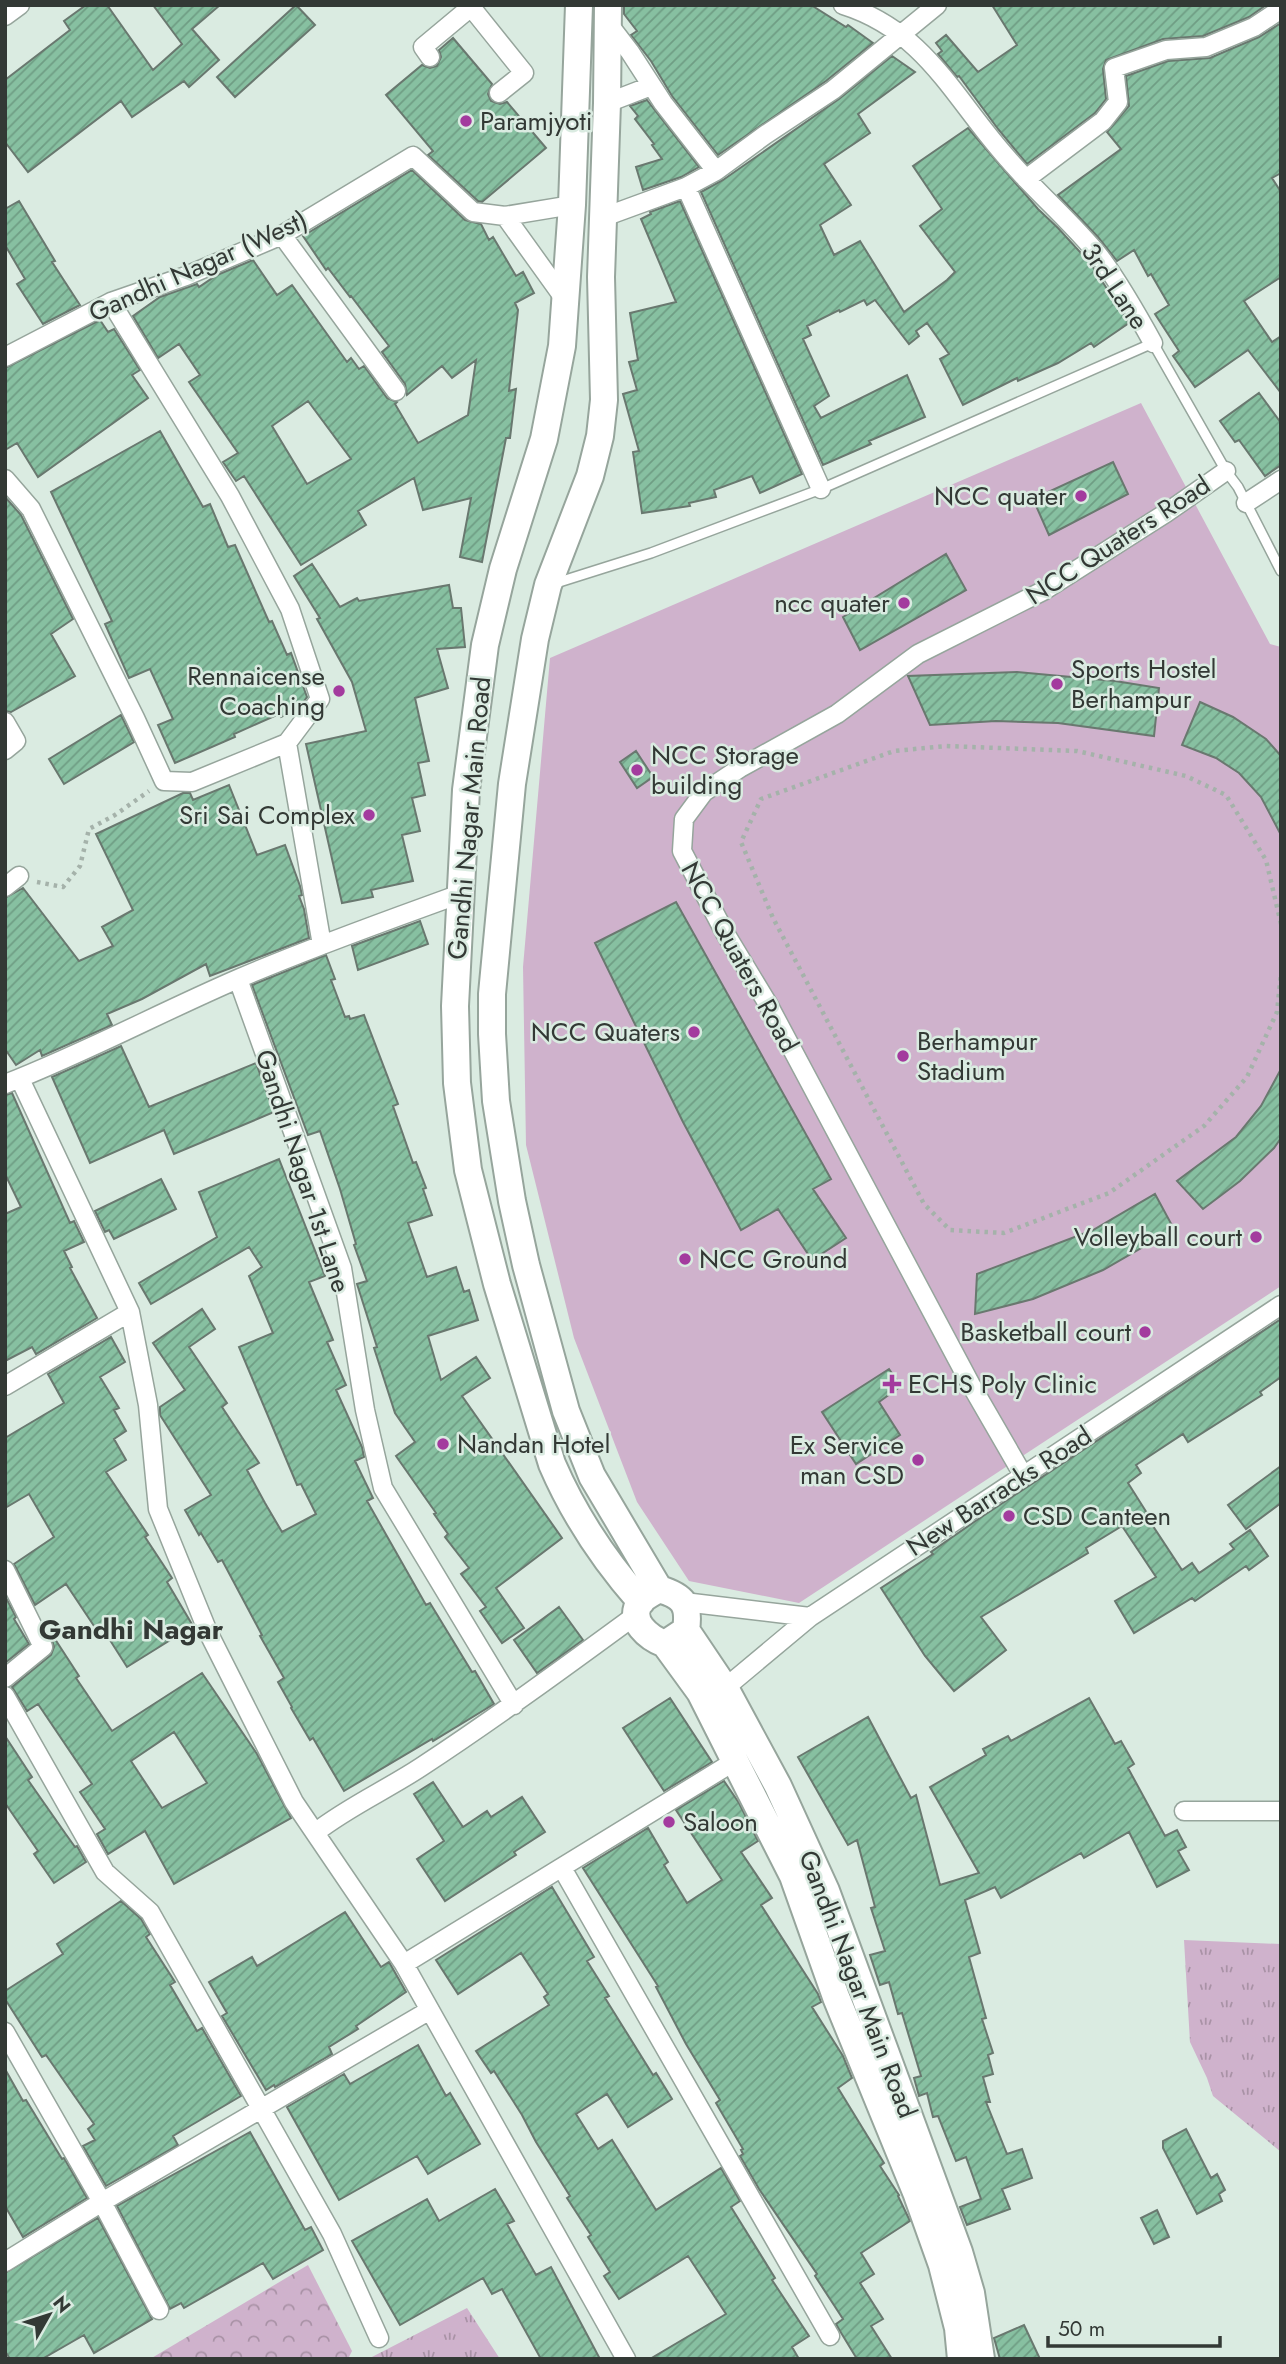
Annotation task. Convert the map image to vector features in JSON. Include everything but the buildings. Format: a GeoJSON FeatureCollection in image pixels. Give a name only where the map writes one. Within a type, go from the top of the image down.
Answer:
{"type":"FeatureCollection","features":[{"type":"Feature","properties":{"kind":"street"},"geometry":{"type":"LineString","coordinates":[[5,16],[20,5]]}},
{"type":"Feature","properties":{"kind":"street","name":"Gandhi Nagar Main Road"},"geometry":{"type":"LineString","coordinates":[[579,5],[567,302],[557,380],[544,439],[503,569],[485,645],[466,790],[455,1006],[457,1083],[468,1170],[497,1284],[541,1433],[564,1493],[585,1528],[618,1575],[645,1602]]}},
{"type":"Feature","properties":{"kind":"street","name":"3rd Lane"},"geometry":{"type":"LineString","coordinates":[[843,5],[875,18],[903,34],[957,93],[1005,157],[1100,257],[1153,344]]}},
{"type":"Feature","properties":{"kind":"street"},"geometry":{"type":"LineString","coordinates":[[604,217],[686,187],[716,171],[833,90],[937,5]]}},
{"type":"Feature","properties":{"kind":"street"},"geometry":{"type":"LineString","coordinates":[[430,57],[423,47],[471,7],[524,73],[499,93]]}},
{"type":"Feature","properties":{"kind":"street"},"geometry":{"type":"LineString","coordinates":[[1026,179],[1103,121],[1118,102],[1114,68],[1166,50],[1206,47],[1254,27],[1281,9]]}},
{"type":"Feature","properties":{"kind":"street"},"geometry":{"type":"LineString","coordinates":[[607,13],[651,86],[716,171]]}},
{"type":"Feature","properties":{"kind":"street","name":"Gandhi Nagar Main Road"},"geometry":{"type":"LineString","coordinates":[[607,13],[601,277],[604,400],[600,436],[590,476],[548,585],[537,628],[512,785],[492,994],[496,1101],[512,1201],[526,1265],[566,1411],[645,1602]]}},
{"type":"Feature","properties":{"kind":"street"},"geometry":{"type":"LineString","coordinates":[[607,103],[651,86]]}},
{"type":"Feature","properties":{"kind":"street","name":"Gandhi Nagar (West)"},"geometry":{"type":"LineString","coordinates":[[5,357],[111,302],[186,275],[282,235],[413,156],[473,212],[505,216],[572,205]]}},
{"type":"Feature","properties":{"kind":"street"},"geometry":{"type":"LineString","coordinates":[[686,187],[821,489]]}},
{"type":"Feature","properties":{"kind":"street"},"geometry":{"type":"LineString","coordinates":[[505,216],[567,302]]}},
{"type":"Feature","properties":{"kind":"street"},"geometry":{"type":"LineString","coordinates":[[282,235],[396,391]]}},
{"type":"Feature","properties":{"kind":"street"},"geometry":{"type":"LineString","coordinates":[[5,479],[31,509],[164,781],[192,782],[287,743],[320,699],[290,609],[242,518],[111,302]]}},
{"type":"Feature","properties":{"kind":"street","name":"NCC Quaters Road"},"geometry":{"type":"LineString","coordinates":[[1023,1475],[971,1385],[781,1028],[725,933],[681,850],[684,819],[704,792],[740,768],[837,714],[918,654],[1045,590],[1166,513],[1226,471]]}},
{"type":"Feature","properties":{"kind":"street"},"geometry":{"type":"LineString","coordinates":[[1246,503],[1281,480]]}},
{"type":"Feature","properties":{"kind":"street"},"geometry":{"type":"LineString","coordinates":[[5,722],[16,741],[5,750]]}},
{"type":"Feature","properties":{"kind":"street"},"geometry":{"type":"LineString","coordinates":[[287,743],[322,945]]}},
{"type":"Feature","properties":{"kind":"street"},"geometry":{"type":"LineString","coordinates":[[460,894],[238,979],[13,1082],[130,1312],[148,1405],[158,1509],[208,1632],[294,1802],[404,1964],[626,2359]]}},
{"type":"Feature","properties":{"kind":"street","name":"Gandhi Nagar 1st Lane"},"geometry":{"type":"LineString","coordinates":[[238,979],[342,1268],[365,1410],[383,1488],[514,1705]]}},
{"type":"Feature","properties":{"kind":"street","name":"New Barracks Road"},"geometry":{"type":"LineString","coordinates":[[725,1688],[810,1616],[1281,1305]]}},
{"type":"Feature","properties":{"kind":"street"},"geometry":{"type":"LineString","coordinates":[[5,1386],[130,1312]]}},
{"type":"Feature","properties":{"kind":"street"},"geometry":{"type":"LineString","coordinates":[[5,1570],[43,1647],[5,1678]]}},
{"type":"Feature","properties":{"kind":"street"},"geometry":{"type":"LineString","coordinates":[[316,1832],[338,1815],[418,1769],[514,1705],[645,1602],[672,1593],[684,1602],[810,1616]]}},
{"type":"Feature","properties":{"kind":"street"},"geometry":{"type":"LineString","coordinates":[[645,1602],[641,1628],[653,1640],[676,1637],[688,1616],[684,1602]]}},
{"type":"Feature","properties":{"kind":"street","name":"Gandhi Nagar Main Road"},"geometry":{"type":"LineString","coordinates":[[676,1637],[725,1688],[778,1786],[825,1891],[959,2252],[971,2293],[981,2359]]}},
{"type":"Feature","properties":{"kind":"street","name":"Gandhi Nagar Main Road"},"geometry":{"type":"LineString","coordinates":[[676,1637],[700,1692],[793,1876],[836,1997],[916,2192],[942,2265],[958,2329],[961,2359]]}},
{"type":"Feature","properties":{"kind":"street"},"geometry":{"type":"LineString","coordinates":[[5,1696],[105,1872],[150,1912],[332,2235],[379,2338]]}},
{"type":"Feature","properties":{"kind":"street"},"geometry":{"type":"LineString","coordinates":[[404,1964],[735,1761]]}},
{"type":"Feature","properties":{"kind":"street"},"geometry":{"type":"LineString","coordinates":[[1184,1811],[1281,1811]]}},
{"type":"Feature","properties":{"kind":"street"},"geometry":{"type":"LineString","coordinates":[[562,1868],[830,2336]]}},
{"type":"Feature","properties":{"kind":"street"},"geometry":{"type":"LineString","coordinates":[[5,2262],[102,2202],[430,2010]]}},
{"type":"Feature","properties":{"kind":"street"},"geometry":{"type":"LineString","coordinates":[[5,2032],[102,2202],[159,2310]]}},
{"type":"Feature","properties":{"kind":"lane","name":"3rd Lane"},"geometry":{"type":"LineString","coordinates":[[1153,344],[1246,503],[1281,571]]}},
{"type":"Feature","properties":{"kind":"lane"},"geometry":{"type":"LineString","coordinates":[[548,585],[651,553],[821,489],[1153,344]]}},
{"type":"Feature","properties":{"kind":"path"},"geometry":{"type":"LineString","coordinates":[[1281,924],[1266,860],[1226,795],[1186,776],[1077,751],[946,746],[894,751],[761,799],[741,842],[773,918],[924,1204],[950,1230],[1004,1233],[1109,1193],[1204,1126],[1247,1077],[1277,1012],[1281,974]]}},
{"type":"Feature","properties":{"kind":"path"},"geometry":{"type":"LineString","coordinates":[[12,881],[63,887],[80,866],[89,829],[116,815],[164,781]]}},
{"type":"Feature","properties":{"kind":"green space","name":"Berhampur Stadium"},"geometry":{"type":"Polygon","coordinates":[[[1141,403],[1270,644],[1281,647],[1281,1286],[799,1603],[689,1581],[637,1502],[574,1338],[526,1145],[523,967],[550,658],[1141,403]]]}},
{"type":"Feature","properties":{"kind":"green space"},"geometry":{"type":"Polygon","coordinates":[[[1184,1940],[1281,1944],[1281,2152],[1213,2096],[1190,2042],[1184,1940]]]}},
{"type":"Feature","properties":{"kind":"green space"},"geometry":{"type":"Polygon","coordinates":[[[308,2265],[352,2351],[348,2359],[150,2359],[308,2265]]]}},
{"type":"Feature","properties":{"kind":"green space"},"geometry":{"type":"Polygon","coordinates":[[[467,2308],[500,2359],[368,2359],[467,2308]]]}},
{"type":"Feature","properties":{"kind":"place","name":"Paramjyoti"},"geometry":{"type":"Point","coordinates":[466,121]}},
{"type":"Feature","properties":{"kind":"place","name":"NCC quater"},"geometry":{"type":"Point","coordinates":[1081,496]}},
{"type":"Feature","properties":{"kind":"place","name":"ncc quater"},"geometry":{"type":"Point","coordinates":[904,603]}},
{"type":"Feature","properties":{"kind":"place","name":"Sports Hostel Berhampur"},"geometry":{"type":"Point","coordinates":[1057,684]}},
{"type":"Feature","properties":{"kind":"place","name":"Rennaicense Coaching"},"geometry":{"type":"Point","coordinates":[339,691]}},
{"type":"Feature","properties":{"kind":"place","name":"NCC Storage building"},"geometry":{"type":"Point","coordinates":[637,770]}},
{"type":"Feature","properties":{"kind":"place","name":"Sri Sai Complex"},"geometry":{"type":"Point","coordinates":[369,815]}},
{"type":"Feature","properties":{"kind":"place","name":"NCC Quaters"},"geometry":{"type":"Point","coordinates":[694,1032]}},
{"type":"Feature","properties":{"kind":"place","name":"Berhampur Stadium"},"geometry":{"type":"Point","coordinates":[903,1056]}},
{"type":"Feature","properties":{"kind":"place","name":"Volleyball court"},"geometry":{"type":"Point","coordinates":[1256,1237]}},
{"type":"Feature","properties":{"kind":"place","name":"NCC Ground"},"geometry":{"type":"Point","coordinates":[685,1259]}},
{"type":"Feature","properties":{"kind":"place","name":"Basketball court"},"geometry":{"type":"Point","coordinates":[1145,1332]}},
{"type":"Feature","properties":{"kind":"place","name":"ECHS Poly Clinic"},"geometry":{"type":"Point","coordinates":[892,1384]}},
{"type":"Feature","properties":{"kind":"place","name":"Nandan Hotel"},"geometry":{"type":"Point","coordinates":[443,1444]}},
{"type":"Feature","properties":{"kind":"place","name":"Ex Service man CSD"},"geometry":{"type":"Point","coordinates":[918,1460]}},
{"type":"Feature","properties":{"kind":"place","name":"CSD Canteen"},"geometry":{"type":"Point","coordinates":[1009,1516]}},
{"type":"Feature","properties":{"kind":"place","name":"Saloon"},"geometry":{"type":"Point","coordinates":[669,1822]}},
{"type":"Feature","properties":{"kind":"district","name":"Gandhi Nagar"},"geometry":{"type":"Point","coordinates":[131,1629]}}]}
